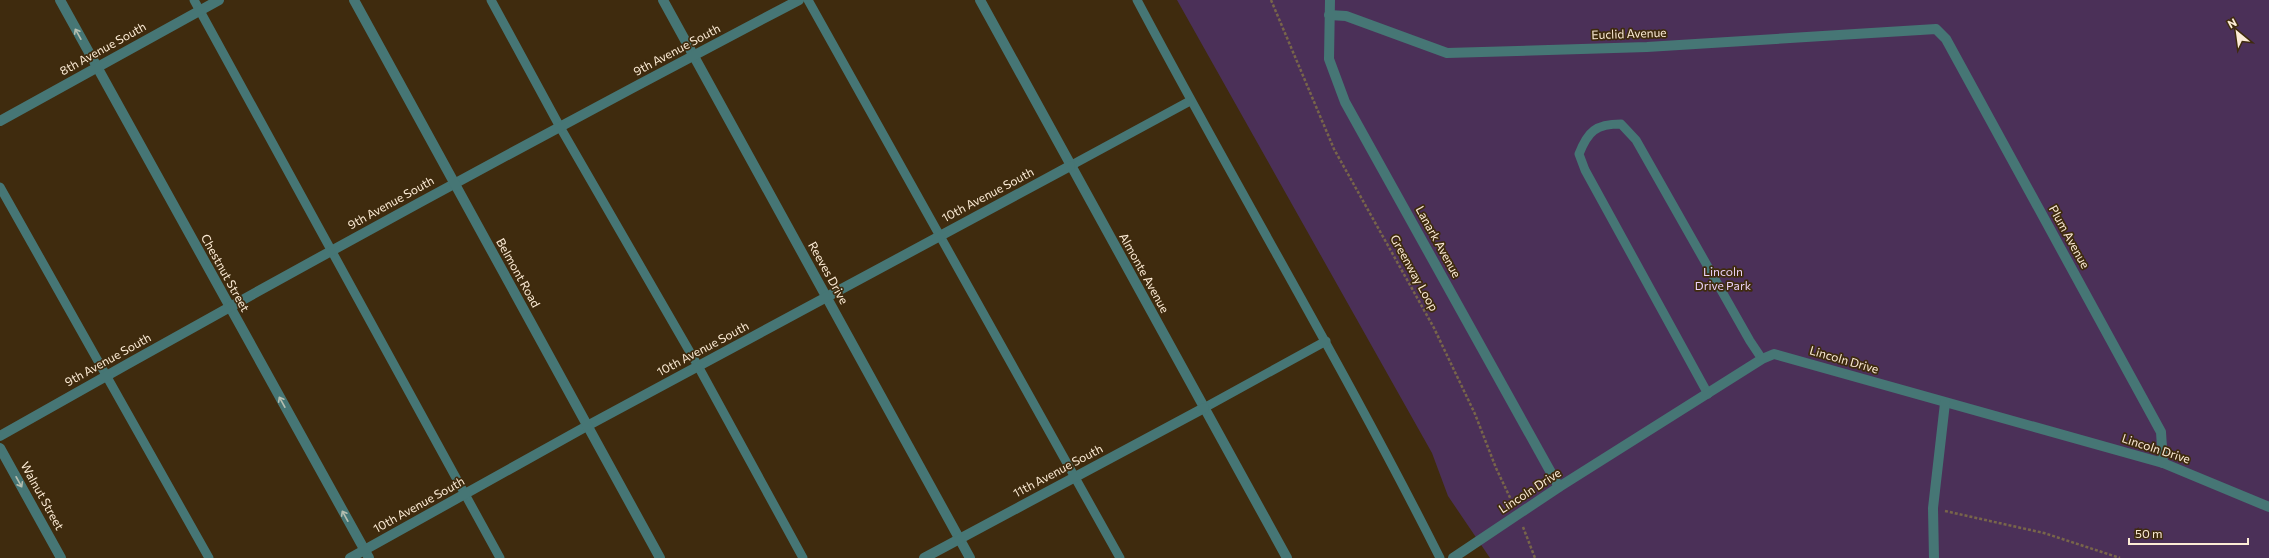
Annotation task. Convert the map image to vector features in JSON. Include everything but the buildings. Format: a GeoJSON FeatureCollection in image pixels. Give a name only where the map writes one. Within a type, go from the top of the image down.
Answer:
{"type":"FeatureCollection","features":[{"type":"Feature","properties":{"kind":"street","name":"Chestnut Street"},"geometry":{"type":"LineString","coordinates":[[60,0],[366,554]]}},
{"type":"Feature","properties":{"kind":"street","name":"8th Avenue South"},"geometry":{"type":"LineString","coordinates":[[0,121],[219,0]]}},
{"type":"Feature","properties":{"kind":"street","name":"Belmont Road"},"geometry":{"type":"LineString","coordinates":[[354,0],[660,558]]}},
{"type":"Feature","properties":{"kind":"street","name":"Reeves Drive"},"geometry":{"type":"LineString","coordinates":[[663,0],[970,558]]}},
{"type":"Feature","properties":{"kind":"street","name":"9th Avenue South"},"geometry":{"type":"LineString","coordinates":[[0,436],[331,251],[799,0]]}},
{"type":"Feature","properties":{"kind":"street","name":"Almonte Avenue"},"geometry":{"type":"LineString","coordinates":[[980,0],[1287,558]]}},
{"type":"Feature","properties":{"kind":"street","name":"Lanark Avenue"},"geometry":{"type":"LineString","coordinates":[[1330,0],[1329,59],[1345,102],[1559,487]]}},
{"type":"Feature","properties":{"kind":"street","name":"Euclid Avenue"},"geometry":{"type":"LineString","coordinates":[[1329,15],[1346,16],[1447,53],[1647,47],[1936,29]]}},
{"type":"Feature","properties":{"kind":"street","name":"Plum Avenue"},"geometry":{"type":"LineString","coordinates":[[1936,29],[1946,39],[2161,432],[2163,463]]}},
{"type":"Feature","properties":{"kind":"street","name":"10th Avenue South"},"geometry":{"type":"LineString","coordinates":[[350,558],[366,554],[464,494],[587,426],[1070,166]]}},
{"type":"Feature","properties":{"kind":"street","name":"Lincoln Drive"},"geometry":{"type":"LineString","coordinates":[[1453,558],[1559,487],[1762,359],[1774,354],[2163,463],[2269,507]]}},
{"type":"Feature","properties":{"kind":"street"},"geometry":{"type":"LineString","coordinates":[[1934,558],[1933,508],[1945,403]]}},
{"type":"Feature","properties":{"kind":"street","name":"11th Avenue South"},"geometry":{"type":"LineString","coordinates":[[924,558],[1204,408]]}},
{"type":"Feature","properties":{"kind":"street","name":"Walnut Street"},"geometry":{"type":"LineString","coordinates":[[0,448],[61,558]]}},
{"type":"Feature","properties":{"kind":"lane"},"geometry":{"type":"LineString","coordinates":[[194,0],[500,558]]}},
{"type":"Feature","properties":{"kind":"lane"},"geometry":{"type":"LineString","coordinates":[[491,0],[560,127],[698,366],[803,558]]}},
{"type":"Feature","properties":{"kind":"lane"},"geometry":{"type":"LineString","coordinates":[[808,0],[1120,558]]}},
{"type":"Feature","properties":{"kind":"lane"},"geometry":{"type":"LineString","coordinates":[[1137,0],[1190,101],[1326,341],[1404,486],[1440,558]]}},
{"type":"Feature","properties":{"kind":"lane"},"geometry":{"type":"LineString","coordinates":[[1070,166],[1190,101]]}},
{"type":"Feature","properties":{"kind":"lane"},"geometry":{"type":"LineString","coordinates":[[1708,394],[1585,170],[1579,154],[1586,137],[1604,124],[1621,124],[1636,140],[1750,341],[1762,359]]}},
{"type":"Feature","properties":{"kind":"lane"},"geometry":{"type":"LineString","coordinates":[[0,187],[108,375],[210,558]]}},
{"type":"Feature","properties":{"kind":"lane"},"geometry":{"type":"LineString","coordinates":[[1204,408],[1326,341]]}},
{"type":"Feature","properties":{"kind":"path","name":"Greenway Loop"},"geometry":{"type":"LineString","coordinates":[[1271,0],[1334,149],[1434,328],[1475,414],[1496,468],[1518,515],[1535,558]]}},
{"type":"Feature","properties":{"kind":"path"},"geometry":{"type":"LineString","coordinates":[[1933,508],[2044,533],[2120,558]]}},
{"type":"Feature","properties":{"kind":"green space","name":"Lincoln Drive Park"},"geometry":{"type":"Polygon","coordinates":[[[1177,0],[2269,0],[2269,558],[1490,558],[1448,496],[1432,453],[1177,0]]]}}]}
